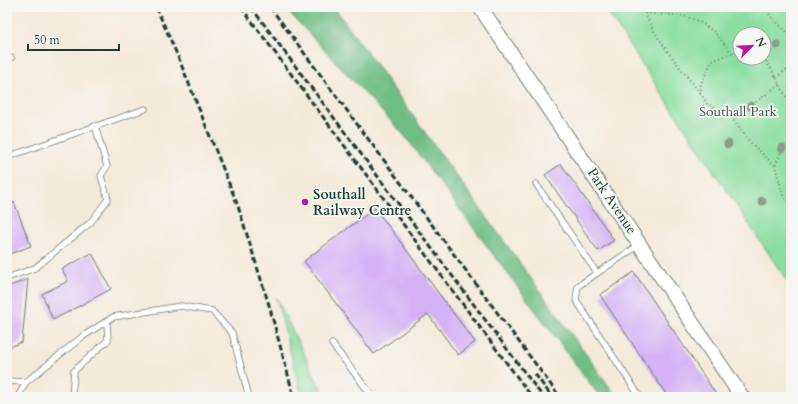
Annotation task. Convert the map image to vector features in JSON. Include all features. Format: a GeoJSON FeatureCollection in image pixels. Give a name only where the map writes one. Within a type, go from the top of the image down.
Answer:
{"type":"FeatureCollection","features":[{"type":"Feature","properties":{"kind":"street","name":"Park Avenue"},"geometry":{"type":"LineString","coordinates":[[480,7],[641,244],[742,397]]}},
{"type":"Feature","properties":{"kind":"lane"},"geometry":{"type":"LineString","coordinates":[[7,157],[145,109]]}},
{"type":"Feature","properties":{"kind":"lane"},"geometry":{"type":"LineString","coordinates":[[7,278],[35,268],[91,222],[108,199],[101,176],[107,166],[95,126]]}},
{"type":"Feature","properties":{"kind":"lane"},"geometry":{"type":"LineString","coordinates":[[536,184],[597,273]]}},
{"type":"Feature","properties":{"kind":"lane"},"geometry":{"type":"LineString","coordinates":[[640,397],[576,300],[578,286],[641,244]]}},
{"type":"Feature","properties":{"kind":"lane"},"geometry":{"type":"LineString","coordinates":[[18,397],[26,382],[82,336],[113,317],[181,306],[212,311],[232,333],[250,397]]}},
{"type":"Feature","properties":{"kind":"lane"},"geometry":{"type":"LineString","coordinates":[[72,397],[74,371],[108,340],[107,321]]}},
{"type":"Feature","properties":{"kind":"lane"},"geometry":{"type":"LineString","coordinates":[[332,344],[373,397]]}},
{"type":"Feature","properties":{"kind":"lane"},"geometry":{"type":"LineString","coordinates":[[7,381],[26,382]]}},
{"type":"Feature","properties":{"kind":"path"},"geometry":{"type":"LineString","coordinates":[[636,7],[645,13],[685,16],[700,22],[715,33],[732,53],[712,61],[701,83],[702,94]]}},
{"type":"Feature","properties":{"kind":"path"},"geometry":{"type":"LineString","coordinates":[[765,7],[770,16],[791,36]]}},
{"type":"Feature","properties":{"kind":"path"},"geometry":{"type":"LineString","coordinates":[[645,13],[649,22],[673,57],[702,94],[707,104],[729,114],[750,142],[775,166],[784,198],[791,202]]}},
{"type":"Feature","properties":{"kind":"path"},"geometry":{"type":"LineString","coordinates":[[769,66],[791,106]]}},
{"type":"Feature","properties":{"kind":"path"},"geometry":{"type":"LineString","coordinates":[[776,77],[791,67]]}},
{"type":"Feature","properties":{"kind":"path"},"geometry":{"type":"LineString","coordinates":[[729,114],[748,108],[750,104],[753,104],[780,84]]}},
{"type":"Feature","properties":{"kind":"path"},"geometry":{"type":"LineString","coordinates":[[775,166],[780,154],[791,141]]}},
{"type":"Feature","properties":{"kind":"green space"},"geometry":{"type":"Polygon","coordinates":[[[284,7],[334,7],[617,397],[600,397],[404,135],[284,7]]]}},
{"type":"Feature","properties":{"kind":"green space","name":"Southall Park"},"geometry":{"type":"Polygon","coordinates":[[[604,7],[791,7],[791,287],[604,7]]]}},
{"type":"Feature","properties":{"kind":"green space"},"geometry":{"type":"Polygon","coordinates":[[[276,297],[325,397],[302,397],[276,297]]]}},
{"type":"Feature","properties":{"kind":"building"},"geometry":{"type":"Polygon","coordinates":[[[561,164],[614,240],[598,251],[545,175],[561,164]]]}},
{"type":"Feature","properties":{"kind":"building"},"geometry":{"type":"Polygon","coordinates":[[[14,202],[31,246],[7,255],[7,205],[14,202]]]}},
{"type":"Feature","properties":{"kind":"building"},"geometry":{"type":"Polygon","coordinates":[[[375,208],[475,342],[458,355],[428,314],[374,354],[304,261],[375,208]]]}},
{"type":"Feature","properties":{"kind":"building"},"geometry":{"type":"Polygon","coordinates":[[[92,253],[111,289],[53,320],[42,294],[68,281],[62,269],[92,253]]]}},
{"type":"Feature","properties":{"kind":"building"},"geometry":{"type":"Polygon","coordinates":[[[634,272],[718,397],[668,397],[600,295],[634,272]]]}},
{"type":"Feature","properties":{"kind":"building"},"geometry":{"type":"Polygon","coordinates":[[[28,279],[22,342],[7,348],[7,287],[28,279]]]}},
{"type":"Feature","properties":{"kind":"railway"},"geometry":{"type":"LineString","coordinates":[[156,7],[179,59],[238,206],[269,305],[294,397]]}},
{"type":"Feature","properties":{"kind":"railway"},"geometry":{"type":"LineString","coordinates":[[241,7],[532,397]]}},
{"type":"Feature","properties":{"kind":"railway"},"geometry":{"type":"LineString","coordinates":[[251,7],[543,397]]}},
{"type":"Feature","properties":{"kind":"railway"},"geometry":{"type":"LineString","coordinates":[[270,7],[560,397]]}},
{"type":"Feature","properties":{"kind":"railway"},"geometry":{"type":"LineString","coordinates":[[535,374],[552,397]]}},
{"type":"Feature","properties":{"kind":"place","name":"Southall Railway Centre"},"geometry":{"type":"Point","coordinates":[305,202]}}]}
